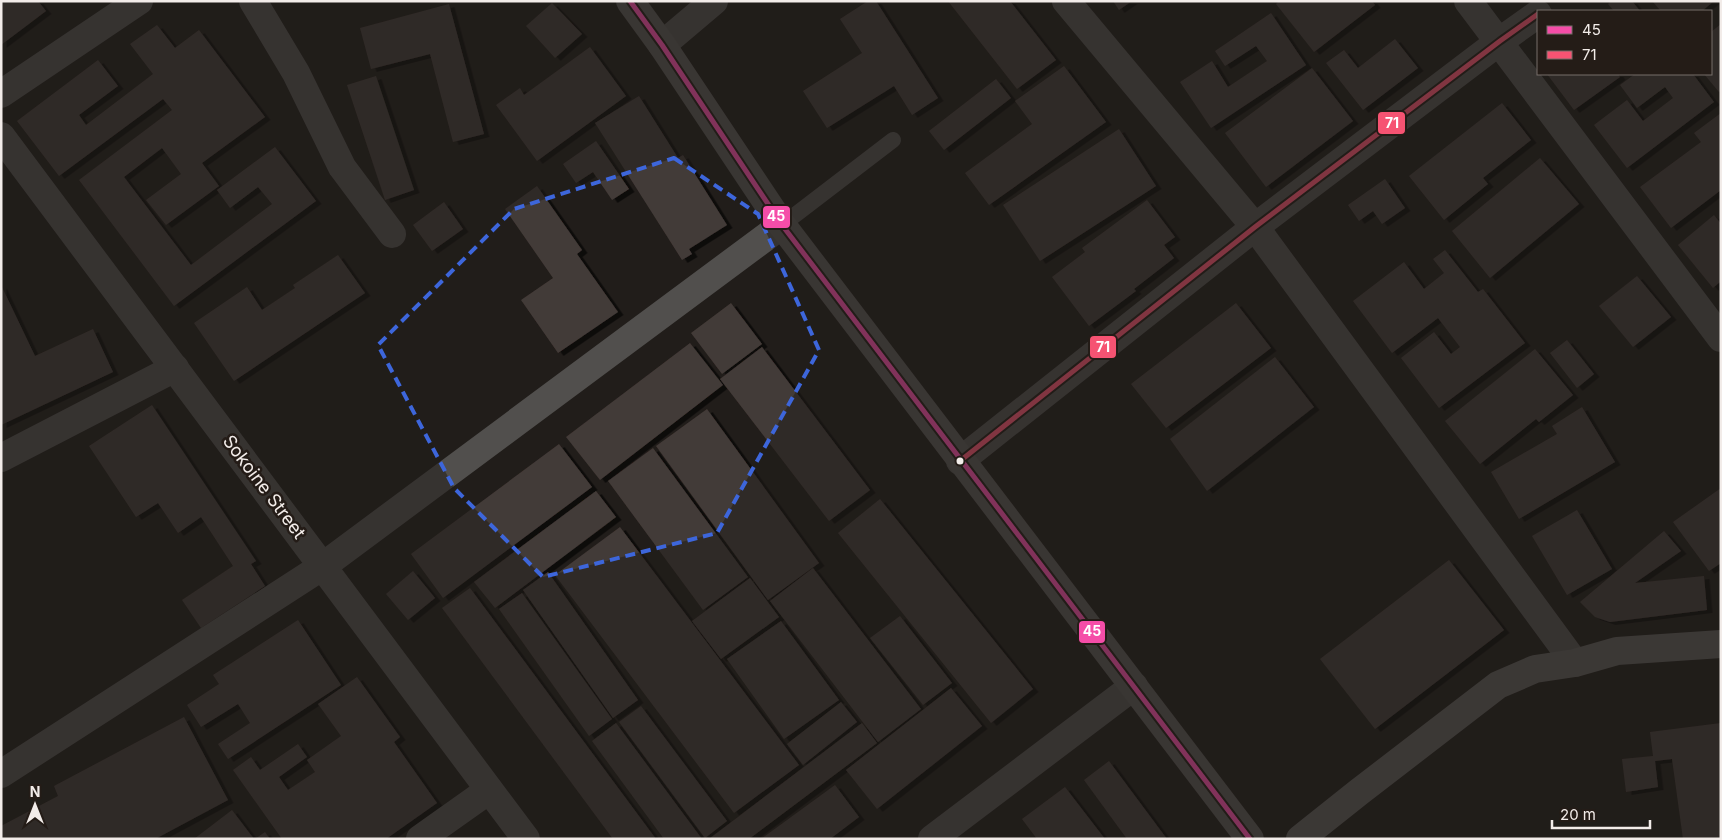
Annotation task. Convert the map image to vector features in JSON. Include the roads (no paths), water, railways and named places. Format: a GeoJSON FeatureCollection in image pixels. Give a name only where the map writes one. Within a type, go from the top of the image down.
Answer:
{"type":"FeatureCollection","features":[{"type":"Feature","properties":{"kind":"highway"},"geometry":{"type":"LineString","coordinates":[[630,1],[662,45],[782,225],[1250,839]]}},
{"type":"Feature","properties":{"kind":"street"},"geometry":{"type":"LineString","coordinates":[[1,94],[139,1]]}},
{"type":"Feature","properties":{"kind":"street"},"geometry":{"type":"LineString","coordinates":[[254,1],[296,73],[342,167],[392,234]]}},
{"type":"Feature","properties":{"kind":"street"},"geometry":{"type":"LineString","coordinates":[[662,45],[714,1]]}},
{"type":"Feature","properties":{"kind":"street"},"geometry":{"type":"LineString","coordinates":[[1066,1],[1255,227],[1576,663]]}},
{"type":"Feature","properties":{"kind":"street"},"geometry":{"type":"LineString","coordinates":[[1468,1],[1500,41],[1721,338]]}},
{"type":"Feature","properties":{"kind":"street"},"geometry":{"type":"LineString","coordinates":[[1543,10],[1556,1]]}},
{"type":"Feature","properties":{"kind":"street"},"geometry":{"type":"LineString","coordinates":[[960,461],[1255,227],[1537,15]]}},
{"type":"Feature","properties":{"kind":"street","name":"Sokoine Street"},"geometry":{"type":"LineString","coordinates":[[1,136],[526,839]]}},
{"type":"Feature","properties":{"kind":"street"},"geometry":{"type":"LineString","coordinates":[[1,774],[323,566],[782,225]]}},
{"type":"Feature","properties":{"kind":"street"},"geometry":{"type":"LineString","coordinates":[[1,458],[175,368]]}},
{"type":"Feature","properties":{"kind":"street"},"geometry":{"type":"LineString","coordinates":[[1300,839],[1498,685],[1535,669],[1576,663],[1617,651],[1721,644]]}},
{"type":"Feature","properties":{"kind":"street"},"geometry":{"type":"LineString","coordinates":[[932,839],[1134,686]]}},
{"type":"Feature","properties":{"kind":"street"},"geometry":{"type":"LineString","coordinates":[[420,839],[490,790]]}},
{"type":"Feature","properties":{"kind":"lane"},"geometry":{"type":"LineString","coordinates":[[782,225],[893,140]]}}]}
